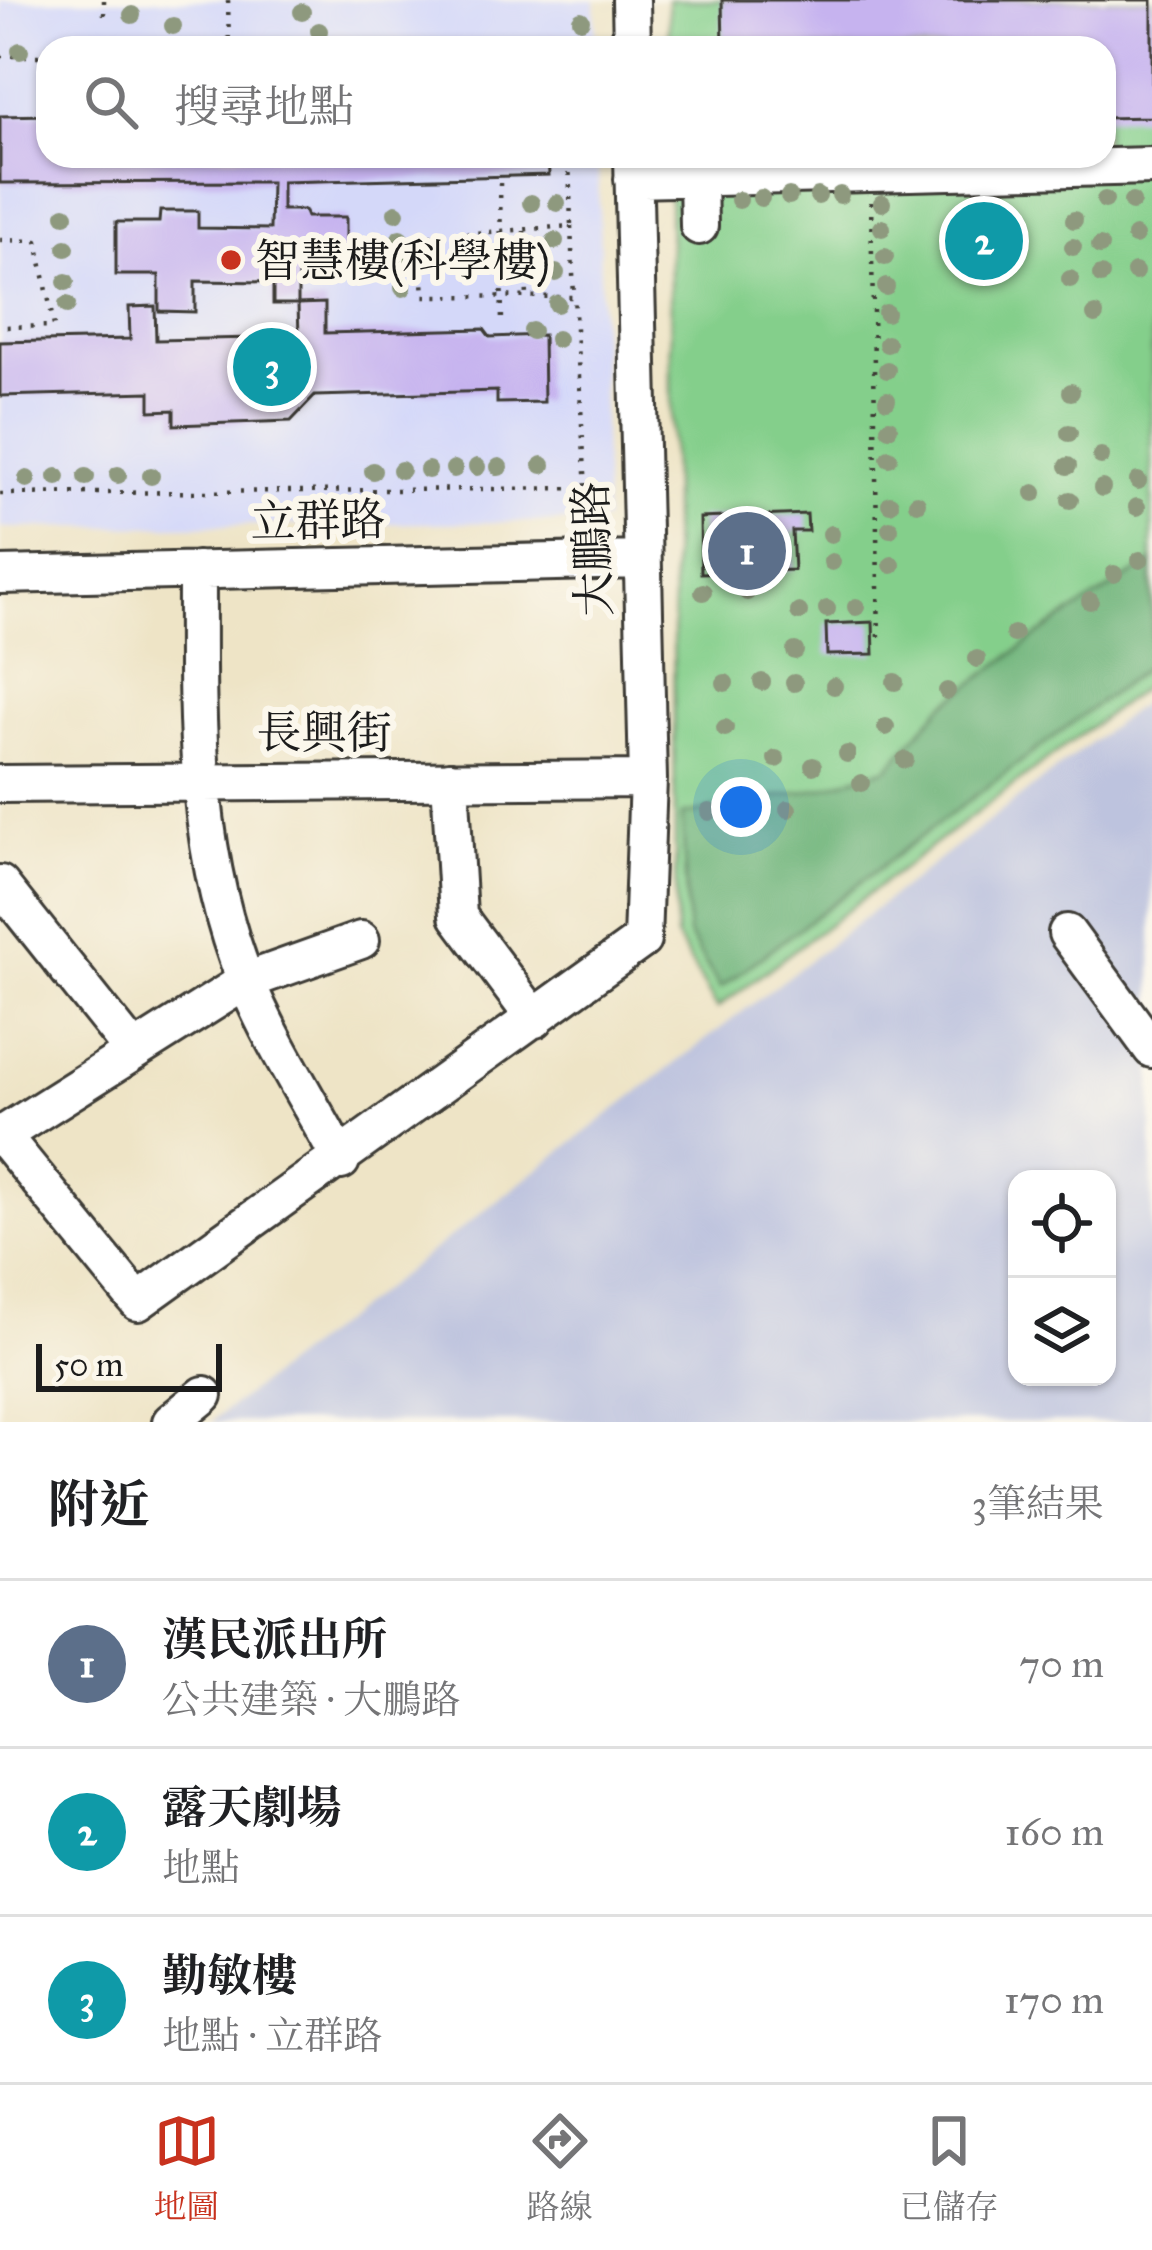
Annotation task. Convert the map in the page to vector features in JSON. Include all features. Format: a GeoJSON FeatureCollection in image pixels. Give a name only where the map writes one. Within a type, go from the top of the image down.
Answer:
{"type":"FeatureCollection","features":[{"type":"Feature","properties":{"kind":"street"},"geometry":{"type":"LineString","coordinates":[[631,0],[632,36]]}},
{"type":"Feature","properties":{"kind":"street"},"geometry":{"type":"LineString","coordinates":[[1116,167],[1152,166]]}},
{"type":"Feature","properties":{"kind":"street","name":"大鵬路"},"geometry":{"type":"LineString","coordinates":[[535,1019],[642,940],[648,779],[639,560],[633,168]]}},
{"type":"Feature","properties":{"kind":"street"},"geometry":{"type":"LineString","coordinates":[[640,168],[698,177],[1058,168]]}},
{"type":"Feature","properties":{"kind":"street"},"geometry":{"type":"LineString","coordinates":[[698,177],[699,226]]}},
{"type":"Feature","properties":{"kind":"street","name":"立群路"},"geometry":{"type":"LineString","coordinates":[[0,575],[639,560]]}},
{"type":"Feature","properties":{"kind":"street"},"geometry":{"type":"LineString","coordinates":[[197,570],[198,781],[214,873],[246,981],[341,1160]]}},
{"type":"Feature","properties":{"kind":"street","name":"長興街"},"geometry":{"type":"LineString","coordinates":[[0,784],[648,779]]}},
{"type":"Feature","properties":{"kind":"street"},"geometry":{"type":"LineString","coordinates":[[362,940],[246,981],[1,1134],[137,1302],[535,1019],[458,916],[450,780]]}},
{"type":"Feature","properties":{"kind":"street"},"geometry":{"type":"LineString","coordinates":[[0,884],[133,1051]]}},
{"type":"Feature","properties":{"kind":"street"},"geometry":{"type":"LineString","coordinates":[[1067,933],[1152,1048]]}},
{"type":"Feature","properties":{"kind":"street"},"geometry":{"type":"LineString","coordinates":[[171,1422],[204,1396]]}},
{"type":"Feature","properties":{"kind":"path"},"geometry":{"type":"LineString","coordinates":[[104,0],[104,15]]}},
{"type":"Feature","properties":{"kind":"path"},"geometry":{"type":"LineString","coordinates":[[228,0],[229,36]]}},
{"type":"Feature","properties":{"kind":"path"},"geometry":{"type":"LineString","coordinates":[[0,56],[36,56]]}},
{"type":"Feature","properties":{"kind":"path"},"geometry":{"type":"LineString","coordinates":[[0,494],[586,488],[569,168]]}},
{"type":"Feature","properties":{"kind":"path"},"geometry":{"type":"LineString","coordinates":[[870,172],[879,642]]}},
{"type":"Feature","properties":{"kind":"path"},"geometry":{"type":"LineString","coordinates":[[500,183],[502,324]]}},
{"type":"Feature","properties":{"kind":"path"},"geometry":{"type":"LineString","coordinates":[[571,226],[420,237],[424,296],[574,297]]}},
{"type":"Feature","properties":{"kind":"path"},"geometry":{"type":"LineString","coordinates":[[524,229],[527,297]]}},
{"type":"Feature","properties":{"kind":"path"},"geometry":{"type":"LineString","coordinates":[[0,240],[37,241],[54,326],[0,327]]}},
{"type":"Feature","properties":{"kind":"shaded area"},"geometry":{"type":"Polygon","coordinates":[[[0,0],[595,0],[596,36],[36,36],[36,168],[598,168],[605,521],[0,528],[0,0]]]}},
{"type":"Feature","properties":{"kind":"shaded area"},"geometry":{"type":"Polygon","coordinates":[[[1152,695],[1152,1422],[211,1422],[1152,695]]]}},
{"type":"Feature","properties":{"kind":"green space"},"geometry":{"type":"Polygon","coordinates":[[[668,0],[1152,0],[1152,681],[717,1008],[676,937],[669,168],[1116,168],[1116,36],[669,36],[668,0]]]}},
{"type":"Feature","properties":{"kind":"green space"},"geometry":{"type":"Polygon","coordinates":[[[1152,562],[1152,663],[720,988],[688,934],[682,815],[818,789],[888,768],[942,706],[1048,628],[1152,562]]]}},
{"type":"Feature","properties":{"kind":"building"},"geometry":{"type":"Polygon","coordinates":[[[722,0],[1152,0],[1152,117],[1116,118],[1116,36],[723,36],[722,0]]]}},
{"type":"Feature","properties":{"kind":"building","name":"智慧樓(科學樓)"},"geometry":{"type":"Polygon","coordinates":[[[36,115],[36,168],[549,168],[549,175],[282,182],[282,210],[304,210],[307,217],[346,217],[346,272],[298,273],[298,304],[273,304],[273,282],[195,281],[195,312],[159,311],[159,275],[116,275],[116,222],[159,222],[160,211],[198,211],[198,228],[270,229],[271,182],[0,183],[0,116],[36,115]]]}},
{"type":"Feature","properties":{"kind":"building"},"geometry":{"type":"Polygon","coordinates":[[[325,303],[325,333],[484,329],[490,337],[543,335],[544,402],[497,403],[497,391],[315,396],[291,421],[174,425],[174,410],[150,411],[150,392],[0,396],[0,342],[130,339],[129,307],[155,306],[156,340],[299,337],[298,304],[325,303]]]}},
{"type":"Feature","properties":{"kind":"building"},"geometry":{"type":"Polygon","coordinates":[[[807,514],[808,531],[792,531],[794,570],[701,573],[700,518],[807,514]]]}},
{"type":"Feature","properties":{"kind":"building"},"geometry":{"type":"Polygon","coordinates":[[[873,622],[874,654],[827,655],[826,624],[873,622]]]}},
{"type":"Feature","properties":{"kind":"place","name":"露天劇場"},"geometry":{"type":"Point","coordinates":[984,241]}},
{"type":"Feature","properties":{"kind":"place","name":"智慧樓(科學樓)"},"geometry":{"type":"Point","coordinates":[231,260]}},
{"type":"Feature","properties":{"kind":"place","name":"勤敏樓"},"geometry":{"type":"Point","coordinates":[272,367]}},
{"type":"Feature","properties":{"kind":"place","name":"漢民派出所"},"geometry":{"type":"Point","coordinates":[747,551]}}]}
